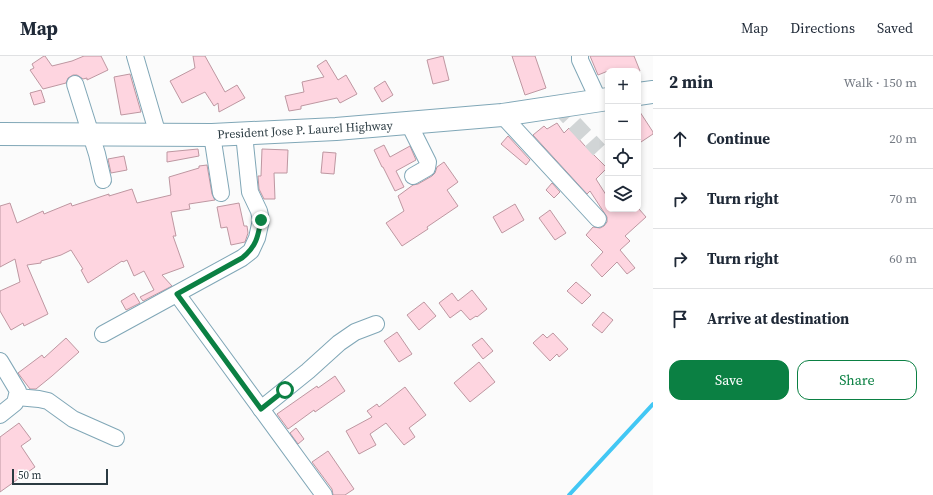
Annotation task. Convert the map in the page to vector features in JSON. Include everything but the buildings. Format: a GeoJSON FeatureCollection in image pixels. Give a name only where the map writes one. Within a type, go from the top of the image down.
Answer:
{"type":"FeatureCollection","features":[{"type":"Feature","properties":{"kind":"highway"},"geometry":{"type":"LineString","coordinates":[[641,94],[653,92]]}},
{"type":"Feature","properties":{"kind":"highway","name":"President Jose P. Laurel Highway"},"geometry":{"type":"LineString","coordinates":[[0,134],[212,135],[336,130],[502,115],[604,100]]}},
{"type":"Feature","properties":{"kind":"street"},"geometry":{"type":"LineString","coordinates":[[135,56],[158,135]]}},
{"type":"Feature","properties":{"kind":"street"},"geometry":{"type":"LineString","coordinates":[[580,56],[580,60],[604,100]]}},
{"type":"Feature","properties":{"kind":"street"},"geometry":{"type":"LineString","coordinates":[[75,84],[103,180]]}},
{"type":"Feature","properties":{"kind":"street"},"geometry":{"type":"LineString","coordinates":[[502,115],[598,219]]}},
{"type":"Feature","properties":{"kind":"street"},"geometry":{"type":"LineString","coordinates":[[409,124],[428,162],[427,168],[412,176]]}},
{"type":"Feature","properties":{"kind":"street"},"geometry":{"type":"LineString","coordinates":[[103,334],[242,258],[251,250],[258,238],[261,220],[259,211],[250,192],[244,134]]}},
{"type":"Feature","properties":{"kind":"street"},"geometry":{"type":"LineString","coordinates":[[212,135],[221,193]]}},
{"type":"Feature","properties":{"kind":"street"},"geometry":{"type":"LineString","coordinates":[[177,294],[324,495]]}},
{"type":"Feature","properties":{"kind":"street"},"geometry":{"type":"LineString","coordinates":[[261,409],[302,376],[339,343],[355,332],[376,324]]}},
{"type":"Feature","properties":{"kind":"street"},"geometry":{"type":"LineString","coordinates":[[0,361],[18,391],[15,403],[0,415]]}},
{"type":"Feature","properties":{"kind":"street"},"geometry":{"type":"LineString","coordinates":[[17,397],[39,398],[48,401],[73,419],[116,438]]}},
{"type":"Feature","properties":{"kind":"waterway"},"geometry":{"type":"LineString","coordinates":[[569,495],[653,404]]}},
{"type":"Feature","properties":{"kind":"tunnel"},"geometry":{"type":"LineString","coordinates":[[558,106],[599,150]]}},
{"type":"Feature","properties":{"kind":"route"},"geometry":{"type":"LineString","coordinates":[[261,220],[258,238],[251,250],[242,258],[177,294],[261,409],[285,390]]}}]}
